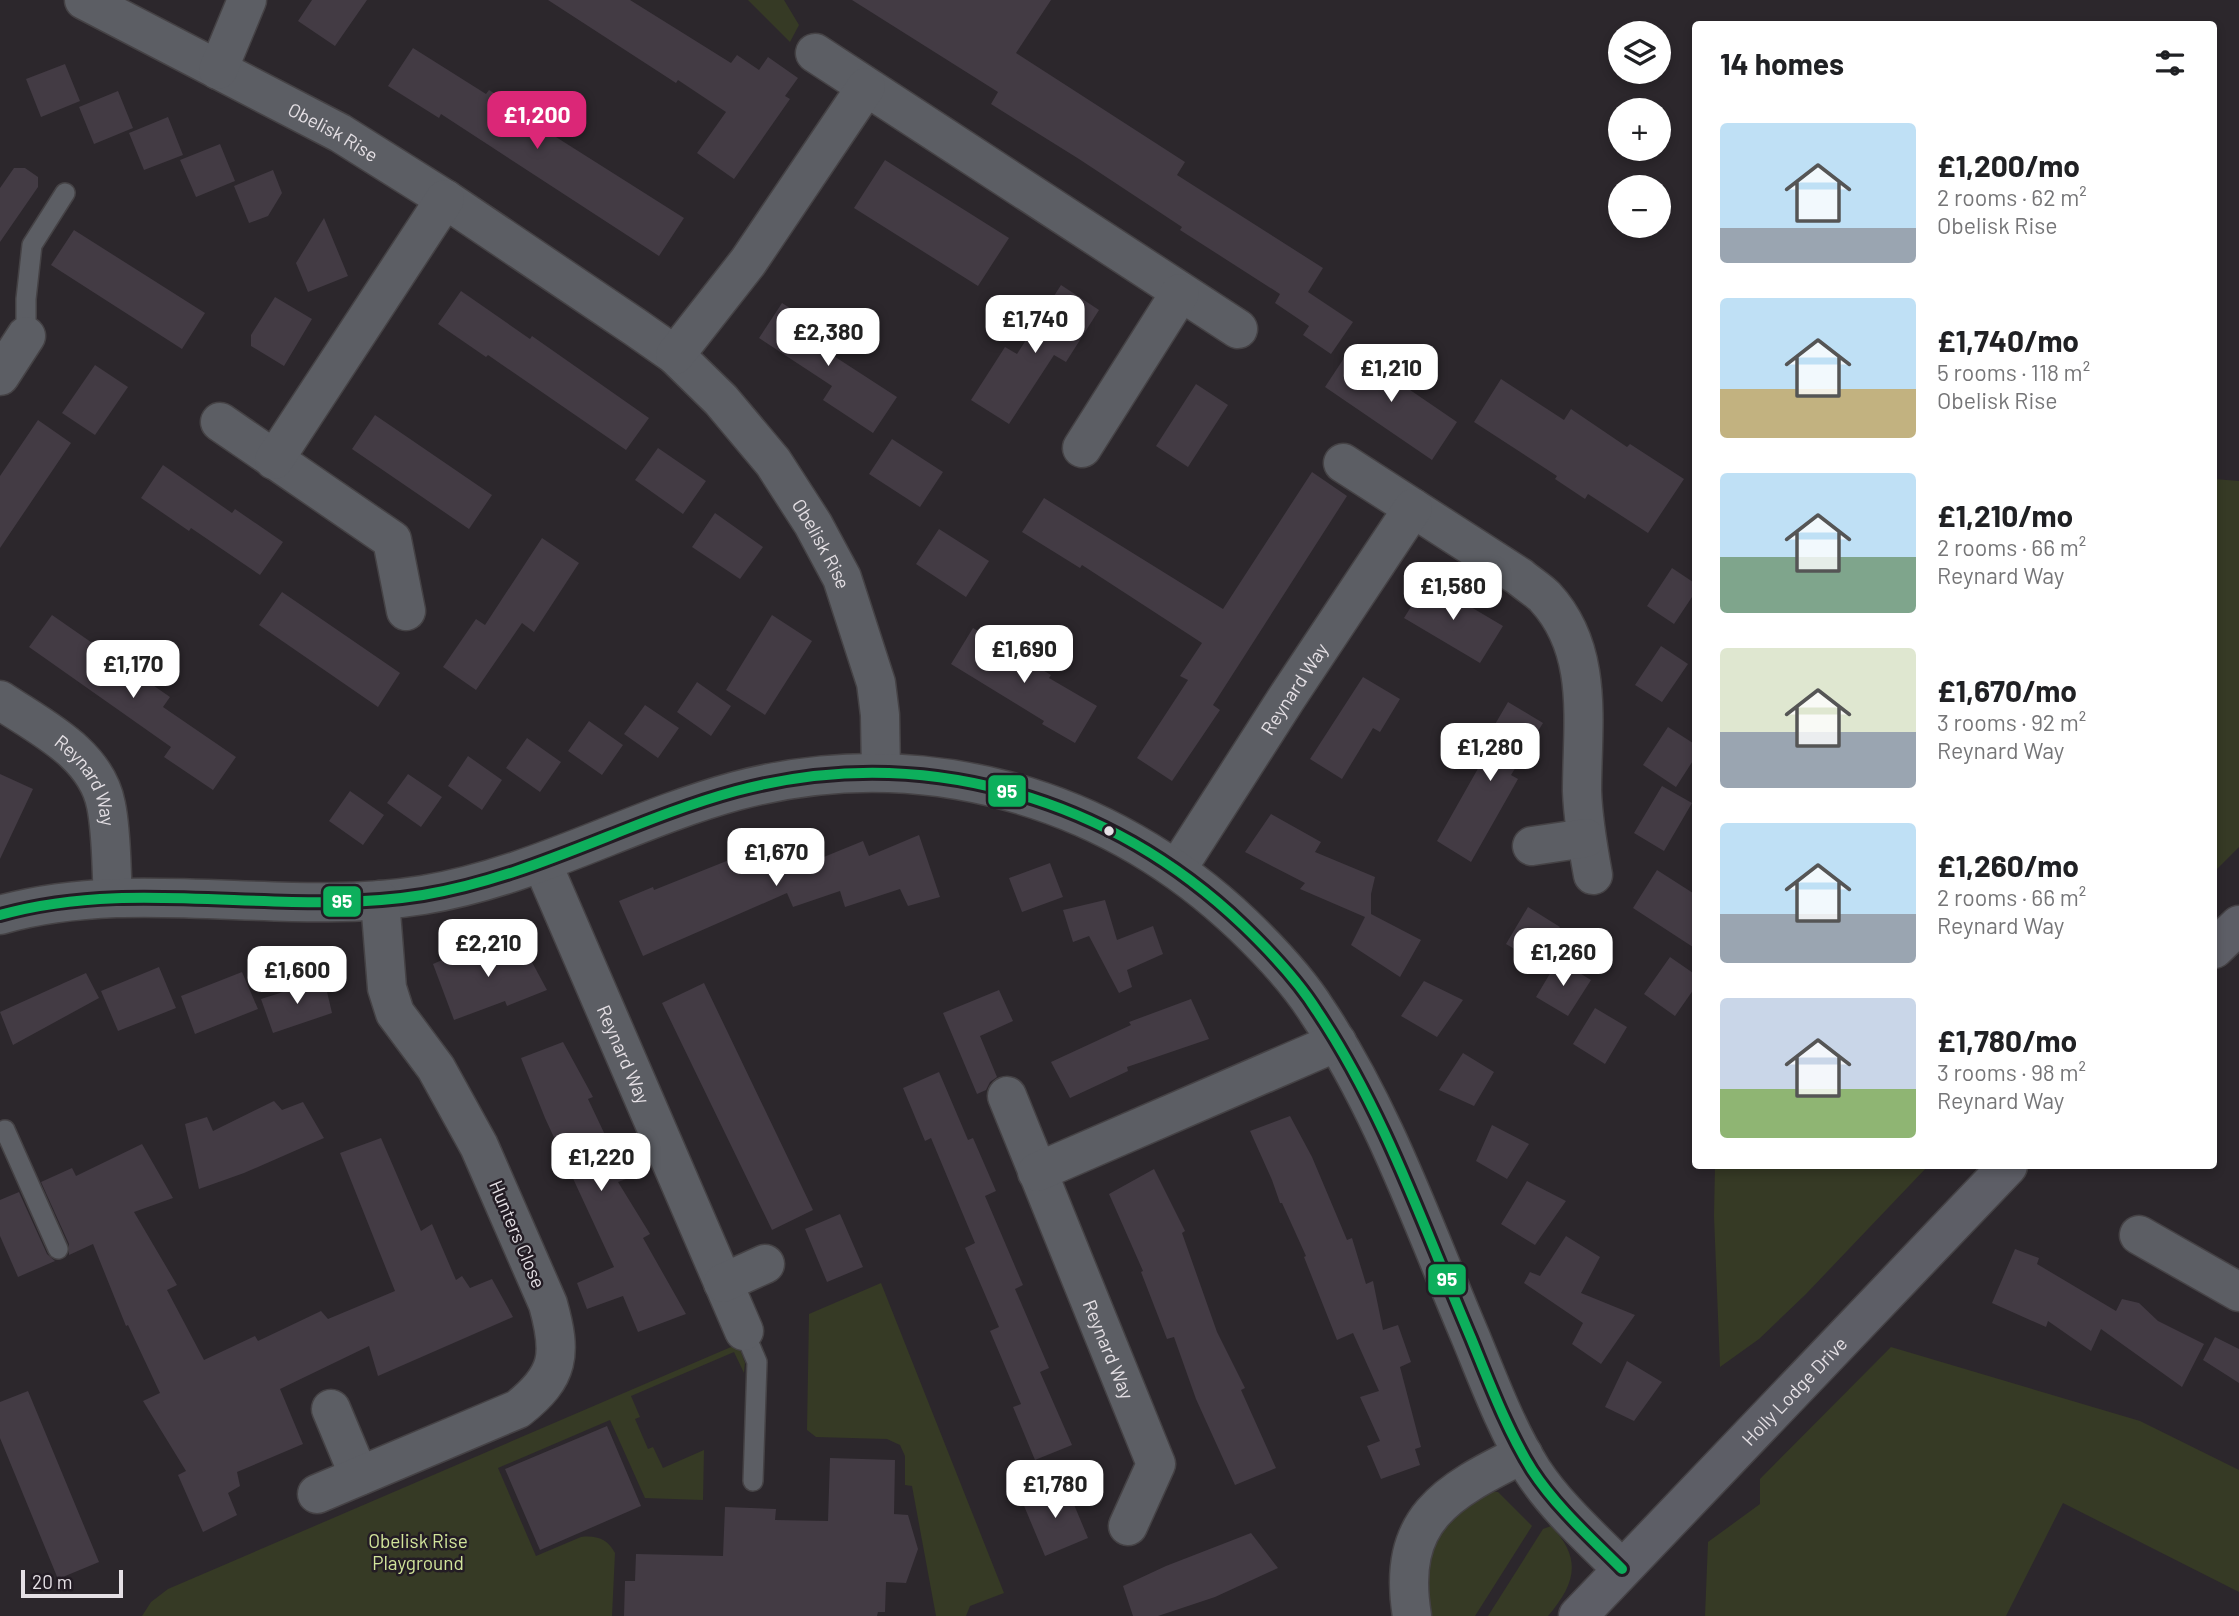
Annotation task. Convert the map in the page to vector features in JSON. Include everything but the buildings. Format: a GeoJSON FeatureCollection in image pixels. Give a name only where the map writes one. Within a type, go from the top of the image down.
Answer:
{"type":"FeatureCollection","features":[{"type":"Feature","properties":{"kind":"main road"},"geometry":{"type":"LineString","coordinates":[[2217,946],[2239,925]]}},
{"type":"Feature","properties":{"kind":"main road","name":"Holly Lodge Drive"},"geometry":{"type":"LineString","coordinates":[[1578,1616],[2005,1169]]}},
{"type":"Feature","properties":{"kind":"street","name":"Obelisk Rise"},"geometry":{"type":"LineString","coordinates":[[84,0],[340,133],[445,199],[675,355],[721,400],[774,462],[813,524],[842,578],[876,683],[880,715],[881,772]]}},
{"type":"Feature","properties":{"kind":"street"},"geometry":{"type":"LineString","coordinates":[[218,70],[247,0]]}},
{"type":"Feature","properties":{"kind":"street"},"geometry":{"type":"LineString","coordinates":[[815,53],[1238,329]]}},
{"type":"Feature","properties":{"kind":"street"},"geometry":{"type":"LineString","coordinates":[[675,355],[748,262],[866,87]]}},
{"type":"Feature","properties":{"kind":"street"},"geometry":{"type":"LineString","coordinates":[[274,460],[445,199]]}},
{"type":"Feature","properties":{"kind":"street"},"geometry":{"type":"LineString","coordinates":[[1084,449],[1180,293]]}},
{"type":"Feature","properties":{"kind":"street"},"geometry":{"type":"LineString","coordinates":[[0,374],[26,336]]}},
{"type":"Feature","properties":{"kind":"street"},"geometry":{"type":"LineString","coordinates":[[220,422],[393,540],[406,611]]}},
{"type":"Feature","properties":{"kind":"street"},"geometry":{"type":"LineString","coordinates":[[1343,463],[1520,577],[1544,596],[1567,629],[1584,690],[1582,794],[1593,875]]}},
{"type":"Feature","properties":{"kind":"street","name":"Reynard Way"},"geometry":{"type":"LineString","coordinates":[[1177,869],[1413,508]]}},
{"type":"Feature","properties":{"kind":"street","name":"Reynard Way"},"geometry":{"type":"LineString","coordinates":[[0,700],[57,738],[92,771],[106,805],[113,897]]}},
{"type":"Feature","properties":{"kind":"street"},"geometry":{"type":"LineString","coordinates":[[0,915],[43,906],[113,897],[328,902],[418,896],[460,888],[542,863],[692,805],[733,792],[807,776],[881,772],[953,779],[1013,791],[1055,805],[1116,834],[1177,869],[1220,903],[1265,946],[1314,1006],[1337,1042],[1389,1144],[1491,1387],[1523,1454],[1533,1472],[1560,1506],[1622,1570]]}},
{"type":"Feature","properties":{"kind":"street"},"geometry":{"type":"LineString","coordinates":[[1532,846],[1587,838]]}},
{"type":"Feature","properties":{"kind":"street","name":"Reynard Way"},"geometry":{"type":"LineString","coordinates":[[542,863],[744,1331]]}},
{"type":"Feature","properties":{"kind":"street","name":"Hunters Close"},"geometry":{"type":"LineString","coordinates":[[317,1494],[518,1409],[538,1393],[552,1373],[556,1352],[555,1330],[548,1304],[485,1158],[436,1068],[394,1013],[387,988],[380,900]]}},
{"type":"Feature","properties":{"kind":"street"},"geometry":{"type":"LineString","coordinates":[[1037,1172],[1337,1042]]}},
{"type":"Feature","properties":{"kind":"street","name":"Reynard Way"},"geometry":{"type":"LineString","coordinates":[[1007,1096],[1156,1464],[1128,1527]]}},
{"type":"Feature","properties":{"kind":"street"},"geometry":{"type":"LineString","coordinates":[[2139,1235],[2239,1292]]}},
{"type":"Feature","properties":{"kind":"street"},"geometry":{"type":"LineString","coordinates":[[723,1283],[765,1264]]}},
{"type":"Feature","properties":{"kind":"street"},"geometry":{"type":"LineString","coordinates":[[331,1409],[359,1476]]}},
{"type":"Feature","properties":{"kind":"street"},"geometry":{"type":"LineString","coordinates":[[1412,1616],[1408,1569],[1413,1544],[1421,1530],[1436,1509],[1455,1491],[1523,1454]]}},
{"type":"Feature","properties":{"kind":"lane"},"geometry":{"type":"LineString","coordinates":[[26,336],[26,299],[32,245],[65,192]]}},
{"type":"Feature","properties":{"kind":"lane"},"geometry":{"type":"LineString","coordinates":[[0,1133],[5,1130],[58,1249]]}},
{"type":"Feature","properties":{"kind":"lane"},"geometry":{"type":"LineString","coordinates":[[744,1331],[757,1362],[753,1481]]}},
{"type":"Feature","properties":{"kind":"green space"},"geometry":{"type":"Polygon","coordinates":[[[748,0],[784,0],[799,25],[790,42],[748,0]]]}},
{"type":"Feature","properties":{"kind":"green space"},"geometry":{"type":"Polygon","coordinates":[[[2217,479],[2239,481],[2239,847],[2217,869],[2217,479]]]}},
{"type":"Feature","properties":{"kind":"green space"},"geometry":{"type":"Polygon","coordinates":[[[1715,1169],[1925,1169],[1806,1294],[1759,1339],[1720,1367],[1714,1216],[1715,1169]]]}},
{"type":"Feature","properties":{"kind":"green space"},"geometry":{"type":"Polygon","coordinates":[[[881,1283],[1004,1593],[970,1606],[966,1616],[936,1616],[912,1486],[905,1485],[905,1456],[900,1445],[887,1439],[816,1437],[807,1430],[809,1314],[881,1283]]]}},
{"type":"Feature","properties":{"kind":"green space","name":"Obelisk Rise Playground"},"geometry":{"type":"Polygon","coordinates":[[[738,1344],[745,1363],[744,1373],[734,1352],[631,1396],[640,1417],[635,1419],[648,1449],[653,1447],[663,1468],[704,1450],[703,1500],[645,1498],[610,1420],[498,1468],[536,1556],[581,1537],[601,1539],[609,1544],[615,1553],[612,1616],[142,1616],[151,1602],[168,1589],[738,1344]]]}},
{"type":"Feature","properties":{"kind":"green space"},"geometry":{"type":"Polygon","coordinates":[[[1891,1347],[2140,1421],[2239,1470],[2239,1592],[2063,1503],[2006,1616],[1705,1616],[1708,1542],[1760,1504],[1760,1479],[1891,1347]]]}},
{"type":"Feature","properties":{"kind":"green space"},"geometry":{"type":"Polygon","coordinates":[[[1488,1491],[1498,1492],[1532,1526],[1475,1616],[1427,1616],[1423,1589],[1439,1528],[1488,1491]]]}},
{"type":"Feature","properties":{"kind":"green space"},"geometry":{"type":"Polygon","coordinates":[[[1551,1526],[1568,1549],[1572,1571],[1557,1604],[1548,1616],[1488,1616],[1543,1529],[1551,1526]]]}},
{"type":"Feature","properties":{"kind":"transit line","name":"95"},"geometry":{"type":"LineString","coordinates":[[0,915],[52,904],[104,899],[317,902],[370,901],[423,895],[464,887],[542,862],[697,803],[736,791],[805,777],[873,773],[941,778],[1007,791],[1071,813],[1132,842],[1190,880],[1243,925],[1301,988],[1341,1049],[1383,1129],[1514,1439],[1552,1497],[1622,1569]]}}]}
